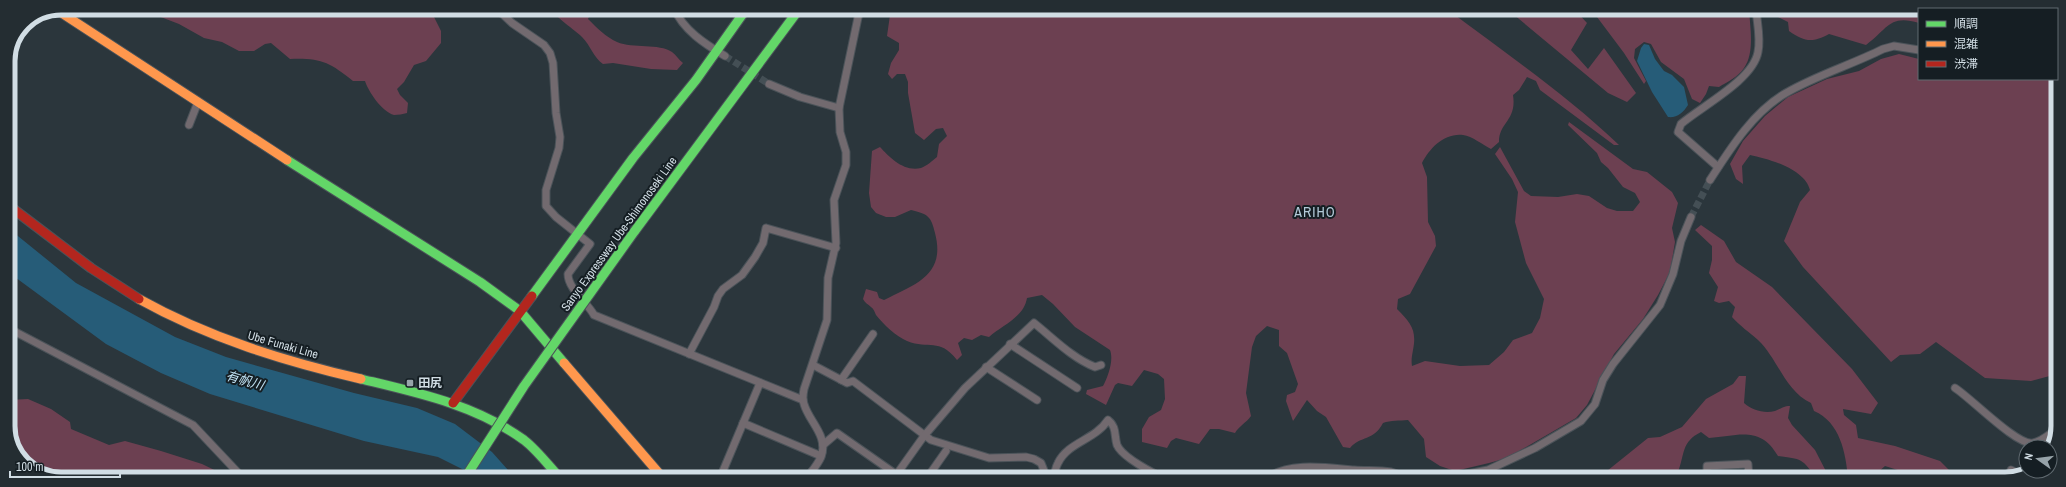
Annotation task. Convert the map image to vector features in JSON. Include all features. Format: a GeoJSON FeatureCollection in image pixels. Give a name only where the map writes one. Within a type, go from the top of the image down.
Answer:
{"type":"FeatureCollection","features":[{"type":"Feature","properties":{"kind":"main road"},"geometry":{"type":"LineString","coordinates":[[65,15],[366,211],[480,282],[520,311],[658,472]]}},
{"type":"Feature","properties":{"kind":"main road"},"geometry":{"type":"LineString","coordinates":[[452,403],[633,158],[721,54],[743,15]]}},
{"type":"Feature","properties":{"kind":"main road","name":"Sanyo Expressway Ube-Shimonoseki Line"},"geometry":{"type":"LineString","coordinates":[[468,472],[524,386],[634,232],[795,15]]}},
{"type":"Feature","properties":{"kind":"main road","name":"Ube Funaki Line"},"geometry":{"type":"LineString","coordinates":[[15,210],[106,279],[166,314],[221,338],[254,350],[347,376],[432,396],[485,416],[512,432],[538,453],[555,472]]}},
{"type":"Feature","properties":{"kind":"street"},"geometry":{"type":"LineString","coordinates":[[503,15],[512,23],[544,45],[550,53],[560,137],[556,162],[546,190],[546,206],[556,217],[578,232],[590,244],[568,274],[568,280],[594,315],[803,400]]}},
{"type":"Feature","properties":{"kind":"street"},"geometry":{"type":"LineString","coordinates":[[677,15],[693,34],[721,54]]}},
{"type":"Feature","properties":{"kind":"street"},"geometry":{"type":"LineString","coordinates":[[812,471],[821,456],[823,445],[822,438],[804,407],[804,389],[827,320],[828,278],[836,248],[834,200],[846,165],[846,152],[840,132],[839,108],[859,15]]}},
{"type":"Feature","properties":{"kind":"street"},"geometry":{"type":"LineString","coordinates":[[1718,167],[1678,132],[1681,124],[1736,83],[1754,64],[1758,53],[1759,40],[1757,15]]}},
{"type":"Feature","properties":{"kind":"street"},"geometry":{"type":"LineString","coordinates":[[1710,180],[1738,138],[1757,117],[1784,93],[1816,77],[1884,49],[1894,46],[1918,50]]}},
{"type":"Feature","properties":{"kind":"street"},"geometry":{"type":"LineString","coordinates":[[769,84],[800,98],[839,108]]}},
{"type":"Feature","properties":{"kind":"street"},"geometry":{"type":"LineString","coordinates":[[189,125],[198,102]]}},
{"type":"Feature","properties":{"kind":"street"},"geometry":{"type":"LineString","coordinates":[[1478,472],[1488,470],[1535,448],[1581,421],[1595,404],[1603,380],[1613,364],[1660,305],[1673,274],[1681,241],[1691,217]]}},
{"type":"Feature","properties":{"kind":"street"},"geometry":{"type":"LineString","coordinates":[[689,354],[714,308],[718,296],[723,289],[742,275],[755,257],[762,243],[766,228],[836,248]]}},
{"type":"Feature","properties":{"kind":"street"},"geometry":{"type":"LineString","coordinates":[[899,472],[924,436],[965,388],[1034,322],[1062,346],[1089,365],[1095,367],[1101,365]]}},
{"type":"Feature","properties":{"kind":"street"},"geometry":{"type":"LineString","coordinates":[[15,332],[193,425],[238,472]]}},
{"type":"Feature","properties":{"kind":"street"},"geometry":{"type":"LineString","coordinates":[[841,380],[873,334]]}},
{"type":"Feature","properties":{"kind":"street"},"geometry":{"type":"LineString","coordinates":[[1010,344],[1077,388]]}},
{"type":"Feature","properties":{"kind":"street"},"geometry":{"type":"LineString","coordinates":[[813,364],[847,383],[854,381],[902,417],[924,436],[942,444],[989,458],[1018,457],[1034,459],[1041,463],[1045,472]]}},
{"type":"Feature","properties":{"kind":"street"},"geometry":{"type":"LineString","coordinates":[[986,367],[1037,400]]}},
{"type":"Feature","properties":{"kind":"street"},"geometry":{"type":"LineString","coordinates":[[723,472],[760,383]]}},
{"type":"Feature","properties":{"kind":"street"},"geometry":{"type":"LineString","coordinates":[[1955,388],[2011,434],[2030,444],[2035,443],[2050,433]]}},
{"type":"Feature","properties":{"kind":"street"},"geometry":{"type":"LineString","coordinates":[[1055,472],[1058,463],[1072,447],[1101,429],[1108,420],[1114,426],[1118,446],[1122,453],[1155,472]]}},
{"type":"Feature","properties":{"kind":"street"},"geometry":{"type":"LineString","coordinates":[[743,423],[821,456]]}},
{"type":"Feature","properties":{"kind":"street"},"geometry":{"type":"LineString","coordinates":[[823,445],[837,432],[893,472]]}},
{"type":"Feature","properties":{"kind":"street"},"geometry":{"type":"LineString","coordinates":[[931,472],[946,450]]}},
{"type":"Feature","properties":{"kind":"street"},"geometry":{"type":"LineString","coordinates":[[1707,472],[1707,466],[1748,464],[1749,472]]}},
{"type":"Feature","properties":{"kind":"street"},"geometry":{"type":"LineString","coordinates":[[1278,472],[1285,470],[1331,467],[1391,472]]}},
{"type":"Feature","properties":{"kind":"shaded area"},"geometry":{"type":"Polygon","coordinates":[[[156,15],[433,15],[441,31],[441,43],[426,61],[414,65],[404,82],[397,89],[400,95],[408,103],[407,113],[394,115],[380,106],[369,90],[365,81],[353,81],[331,65],[324,62],[310,59],[290,59],[271,43],[265,44],[254,51],[239,51],[222,42],[204,38],[179,24],[156,15]]]}},
{"type":"Feature","properties":{"kind":"shaded area"},"geometry":{"type":"Polygon","coordinates":[[[556,15],[590,15],[588,19],[609,38],[623,44],[667,49],[683,63],[677,70],[651,69],[613,63],[603,64],[582,37],[556,15]]]}},
{"type":"Feature","properties":{"kind":"shaded area"},"geometry":{"type":"Polygon","coordinates":[[[890,15],[1455,15],[1557,91],[1619,145],[1614,145],[1540,90],[1536,81],[1527,77],[1519,90],[1513,95],[1514,104],[1510,116],[1502,130],[1499,142],[1491,149],[1474,139],[1463,135],[1450,136],[1433,147],[1422,163],[1427,177],[1428,222],[1435,236],[1436,246],[1410,294],[1398,299],[1397,309],[1412,327],[1414,343],[1412,366],[1425,361],[1460,366],[1489,365],[1504,352],[1513,340],[1532,333],[1540,318],[1544,299],[1526,263],[1515,222],[1518,192],[1512,179],[1495,154],[1500,147],[1524,191],[1531,196],[1558,197],[1577,194],[1589,196],[1607,208],[1617,211],[1633,211],[1640,202],[1635,193],[1623,187],[1608,168],[1601,162],[1597,153],[1568,125],[1569,122],[1633,169],[1647,172],[1672,192],[1678,203],[1672,228],[1675,242],[1670,272],[1643,319],[1614,354],[1587,405],[1576,418],[1507,458],[1455,471],[1440,466],[1426,457],[1424,439],[1408,420],[1383,423],[1371,436],[1358,441],[1350,448],[1343,447],[1326,417],[1317,411],[1307,400],[1293,421],[1286,401],[1287,395],[1295,392],[1298,384],[1287,353],[1279,346],[1279,330],[1267,326],[1256,336],[1252,347],[1246,393],[1251,416],[1238,428],[1235,433],[1219,429],[1210,429],[1199,444],[1176,438],[1171,441],[1167,448],[1142,442],[1142,429],[1149,417],[1161,410],[1165,399],[1164,379],[1158,374],[1144,370],[1132,386],[1118,383],[1115,385],[1106,405],[1086,394],[1087,390],[1103,386],[1111,363],[1110,350],[1075,327],[1042,295],[1027,298],[1025,305],[1017,316],[989,337],[981,335],[972,340],[964,338],[958,343],[962,355],[957,360],[951,353],[939,346],[922,345],[899,337],[882,322],[873,309],[863,299],[866,289],[877,292],[879,298],[884,300],[907,289],[926,276],[936,259],[937,247],[935,233],[932,223],[928,217],[911,210],[895,217],[886,217],[876,213],[871,207],[869,193],[872,151],[880,147],[893,160],[903,166],[915,169],[921,168],[937,157],[939,144],[947,136],[943,128],[936,129],[924,140],[915,133],[908,93],[908,82],[905,74],[897,74],[892,79],[888,74],[891,63],[899,50],[899,43],[887,36],[890,15]]]}},
{"type":"Feature","properties":{"kind":"shaded area"},"geometry":{"type":"Polygon","coordinates":[[[1514,15],[1580,15],[1587,23],[1571,50],[1588,69],[1604,48],[1636,93],[1627,102],[1608,93],[1514,15]]]}},
{"type":"Feature","properties":{"kind":"shaded area"},"geometry":{"type":"Polygon","coordinates":[[[1596,15],[1749,15],[1751,47],[1750,55],[1744,68],[1736,77],[1719,87],[1709,86],[1700,103],[1692,99],[1684,79],[1661,62],[1651,44],[1644,42],[1635,49],[1634,58],[1646,81],[1644,84],[1624,53],[1596,15]]]}},
{"type":"Feature","properties":{"kind":"shaded area"},"geometry":{"type":"Polygon","coordinates":[[[1777,15],[1918,15],[1918,23],[1901,20],[1895,22],[1866,45],[1829,34],[1813,40],[1804,39],[1789,31],[1788,22],[1778,17],[1777,15]]]}},
{"type":"Feature","properties":{"kind":"shaded area"},"geometry":{"type":"Polygon","coordinates":[[[1899,54],[1918,59],[1918,80],[2051,80],[2051,376],[2031,381],[1985,378],[1936,342],[1920,354],[1900,355],[1891,362],[1803,267],[1784,241],[1800,202],[1810,190],[1807,183],[1801,176],[1785,166],[1767,159],[1750,155],[1742,166],[1743,184],[1736,179],[1730,164],[1743,141],[1765,116],[1788,97],[1827,79],[1859,71],[1881,59],[1899,54]]]}},
{"type":"Feature","properties":{"kind":"shaded area"},"geometry":{"type":"Polygon","coordinates":[[[1701,225],[1724,241],[1736,262],[1772,287],[1852,369],[1878,403],[1871,414],[1843,409],[1844,415],[1856,425],[1858,438],[1895,446],[1940,461],[1951,472],[1904,472],[1885,466],[1878,472],[1847,472],[1846,459],[1836,430],[1823,416],[1814,411],[1811,403],[1802,398],[1795,391],[1765,348],[1732,317],[1735,307],[1729,301],[1719,303],[1714,301],[1718,287],[1709,273],[1712,260],[1712,246],[1695,230],[1701,225]]]}},
{"type":"Feature","properties":{"kind":"shaded area"},"geometry":{"type":"Polygon","coordinates":[[[1739,376],[1746,376],[1744,403],[1758,411],[1771,412],[1790,406],[1788,418],[1792,425],[1815,450],[1826,472],[1811,472],[1804,463],[1797,459],[1778,456],[1771,446],[1756,436],[1739,435],[1709,438],[1701,432],[1687,444],[1678,472],[1606,472],[1648,438],[1660,437],[1682,427],[1706,399],[1733,384],[1739,376]]]}},
{"type":"Feature","properties":{"kind":"shaded area"},"geometry":{"type":"Polygon","coordinates":[[[28,399],[51,409],[70,422],[71,429],[109,445],[125,441],[202,464],[219,472],[61,472],[46,470],[33,463],[18,444],[15,429],[15,400],[28,399]]]}},
{"type":"Feature","properties":{"kind":"water"},"geometry":{"type":"Polygon","coordinates":[[[1644,44],[1649,45],[1655,59],[1664,71],[1672,75],[1684,87],[1688,105],[1682,113],[1677,116],[1668,117],[1652,92],[1637,61],[1641,48],[1644,44]]]}},
{"type":"Feature","properties":{"kind":"water","name":"有帆川"},"geometry":{"type":"Polygon","coordinates":[[[15,234],[76,283],[175,337],[226,357],[354,393],[417,408],[455,424],[492,452],[510,472],[468,472],[438,457],[364,441],[210,394],[161,373],[106,344],[15,277],[15,234]]]}},
{"type":"Feature","properties":{"kind":"tunnel"},"geometry":{"type":"LineString","coordinates":[[725,56],[769,84]]}},
{"type":"Feature","properties":{"kind":"tunnel"},"geometry":{"type":"LineString","coordinates":[[1691,217],[1710,180]]}},
{"type":"Feature","properties":{"kind":"traffic: fast"},"geometry":{"type":"LineString","coordinates":[[532,296],[633,158],[696,80],[742,15]]}},
{"type":"Feature","properties":{"kind":"traffic: fast"},"geometry":{"type":"LineString","coordinates":[[634,232],[795,15]]}},
{"type":"Feature","properties":{"kind":"traffic: fast"},"geometry":{"type":"LineString","coordinates":[[287,160],[480,282],[520,311],[564,363]]}},
{"type":"Feature","properties":{"kind":"traffic: fast"},"geometry":{"type":"LineString","coordinates":[[469,472],[524,386],[634,232]]}},
{"type":"Feature","properties":{"kind":"traffic: fast"},"geometry":{"type":"LineString","coordinates":[[361,379],[425,395],[467,409],[486,418],[506,428],[524,440],[555,472]]}},
{"type":"Feature","properties":{"kind":"traffic: slow"},"geometry":{"type":"LineString","coordinates":[[65,15],[287,160]]}},
{"type":"Feature","properties":{"kind":"traffic: slow"},"geometry":{"type":"LineString","coordinates":[[139,299],[165,313],[247,347],[361,379]]}},
{"type":"Feature","properties":{"kind":"traffic: slow"},"geometry":{"type":"LineString","coordinates":[[564,363],[658,472]]}},
{"type":"Feature","properties":{"kind":"traffic: jam"},"geometry":{"type":"LineString","coordinates":[[15,210],[91,268],[139,299]]}},
{"type":"Feature","properties":{"kind":"traffic: jam"},"geometry":{"type":"LineString","coordinates":[[453,403],[532,296]]}},
{"type":"Feature","properties":{"kind":"place","name":"田尻"},"geometry":{"type":"Point","coordinates":[410,383]}},
{"type":"Feature","properties":{"kind":"district","name":"ARIHO"},"geometry":{"type":"Point","coordinates":[1315,212]}}]}
